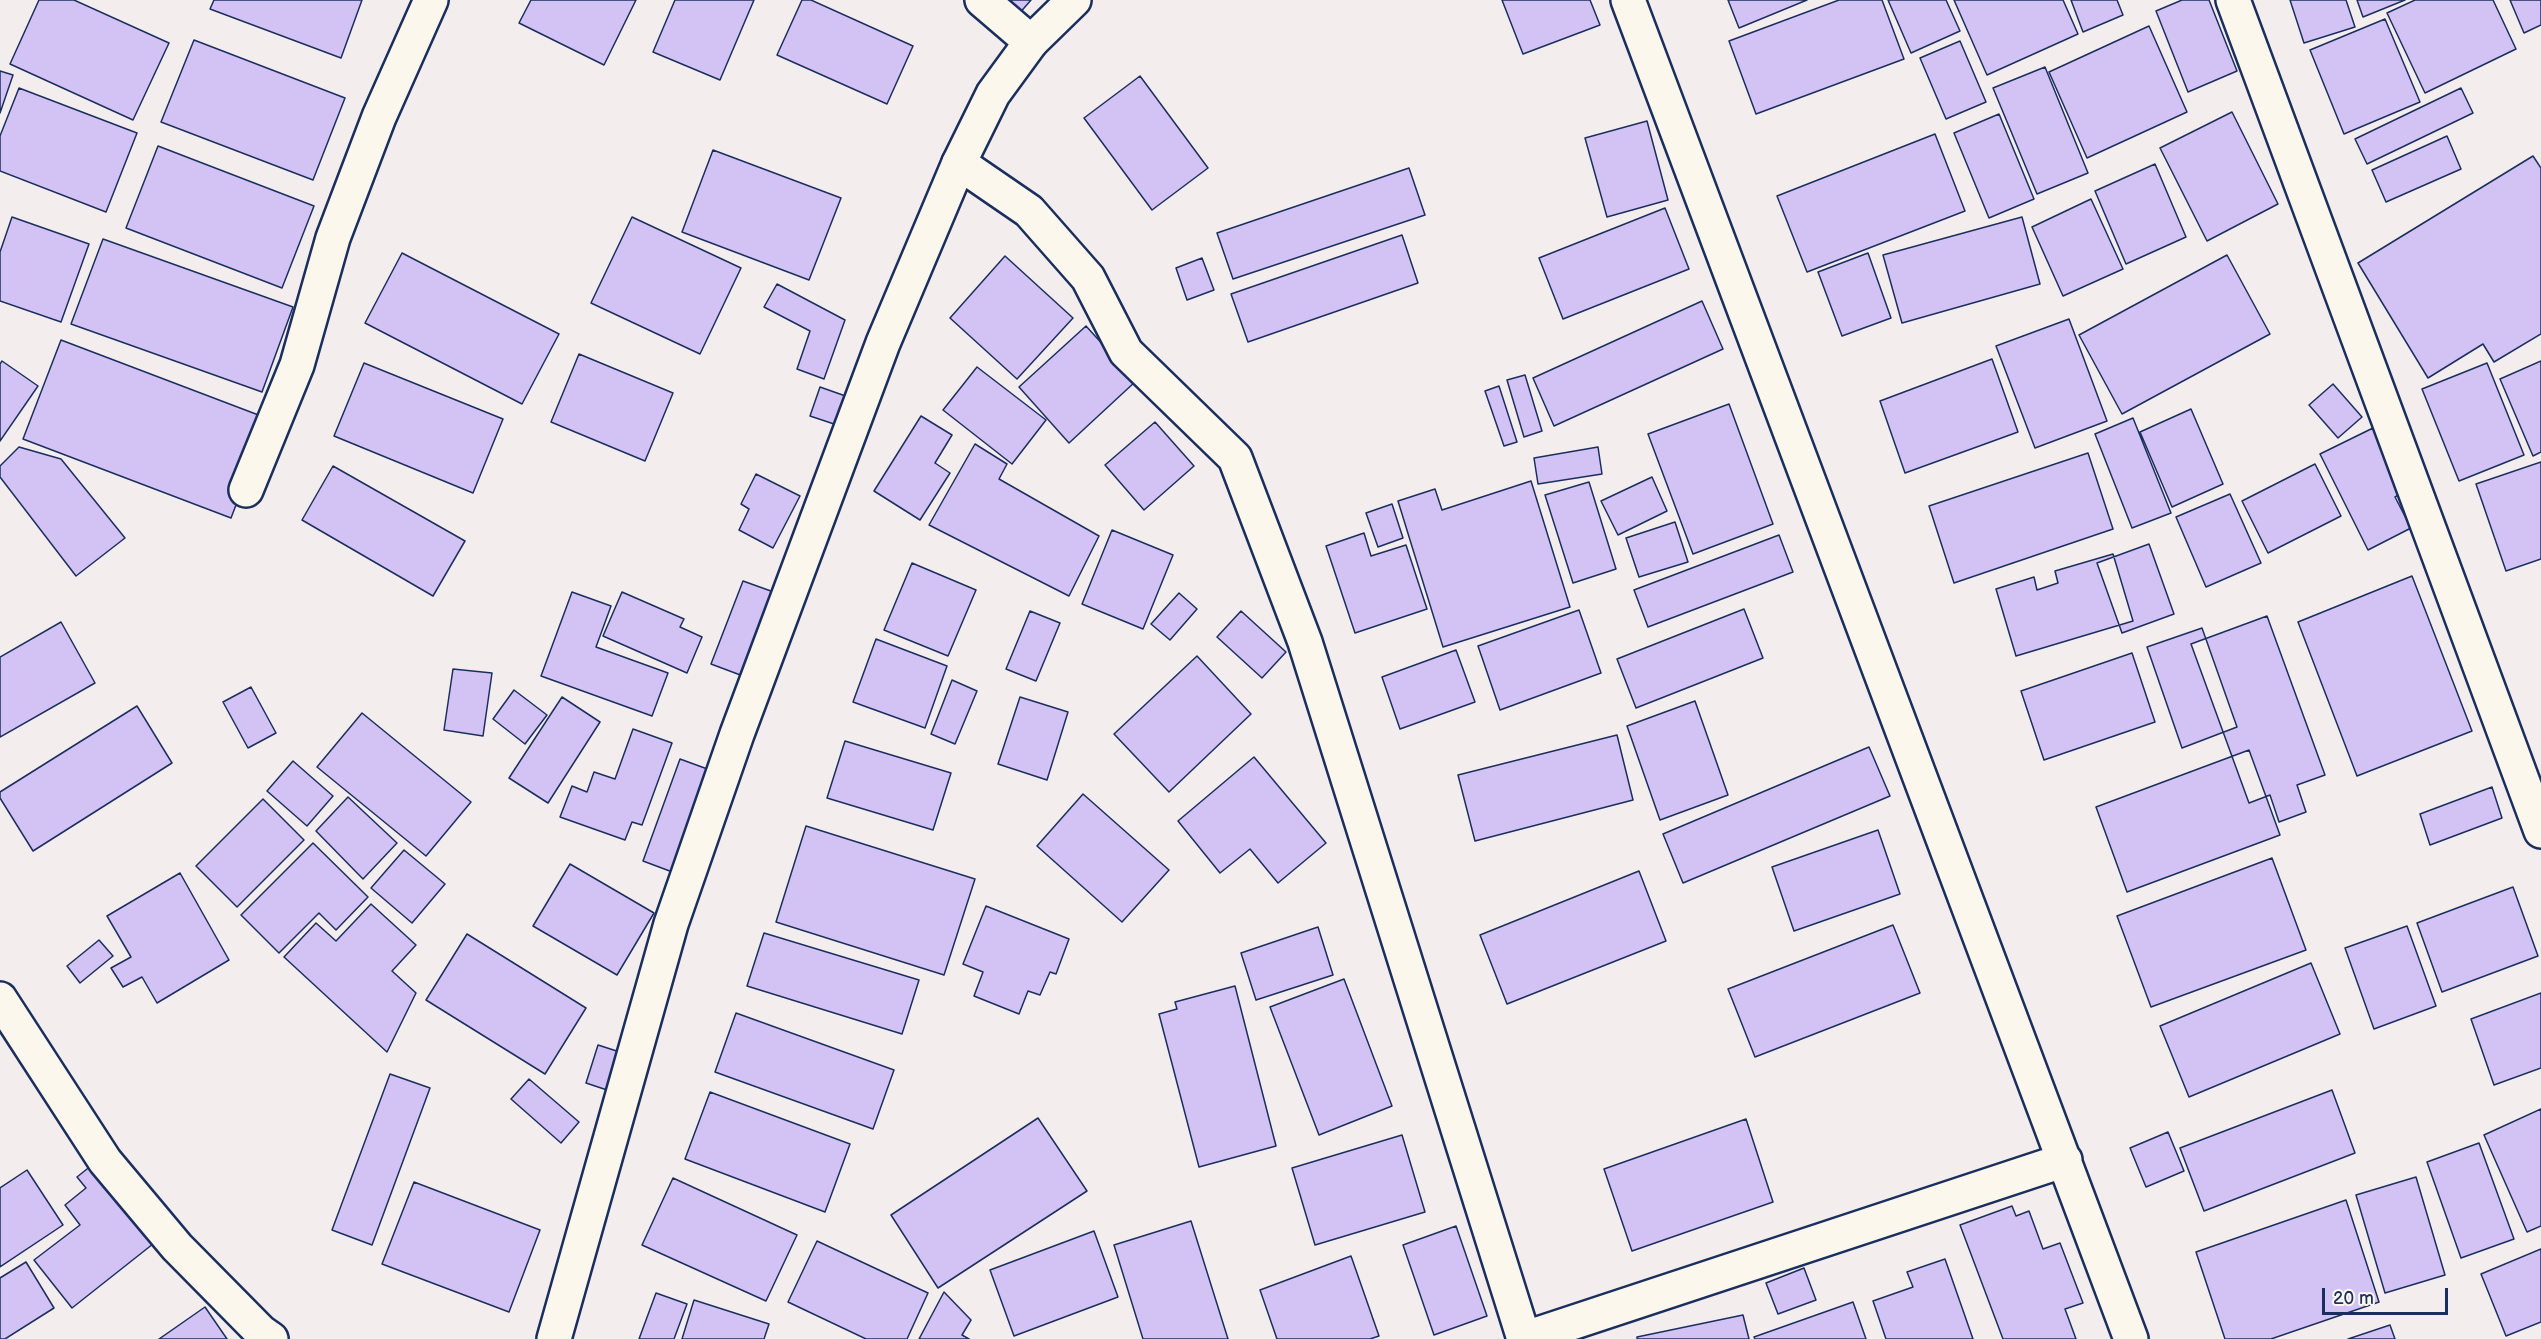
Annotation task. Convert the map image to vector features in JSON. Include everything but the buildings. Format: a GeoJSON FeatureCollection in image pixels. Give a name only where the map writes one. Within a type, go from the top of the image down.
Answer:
{"type":"FeatureCollection","features":[{"type":"Feature","properties":{"kind":"street"},"geometry":{"type":"LineString","coordinates":[[246,490],[297,364],[333,238],[379,117],[431,0]]}},
{"type":"Feature","properties":{"kind":"street"},"geometry":{"type":"LineString","coordinates":[[982,0],[1031,42]]}},
{"type":"Feature","properties":{"kind":"street"},"geometry":{"type":"LineString","coordinates":[[554,1339],[671,924],[741,723],[878,354],[959,162],[993,94],[1031,42],[1074,0]]}},
{"type":"Feature","properties":{"kind":"street"},"geometry":{"type":"LineString","coordinates":[[1628,0],[2131,1339]]}},
{"type":"Feature","properties":{"kind":"street"},"geometry":{"type":"LineString","coordinates":[[2233,0],[2541,831]]}},
{"type":"Feature","properties":{"kind":"street"},"geometry":{"type":"LineString","coordinates":[[959,162],[1029,211],[1088,278],[1126,352],[1235,458],[1305,642],[1524,1339],[2065,1160]]}},
{"type":"Feature","properties":{"kind":"street"},"geometry":{"type":"LineString","coordinates":[[0,999],[105,1161],[177,1248],[261,1332],[271,1339]]}}]}
